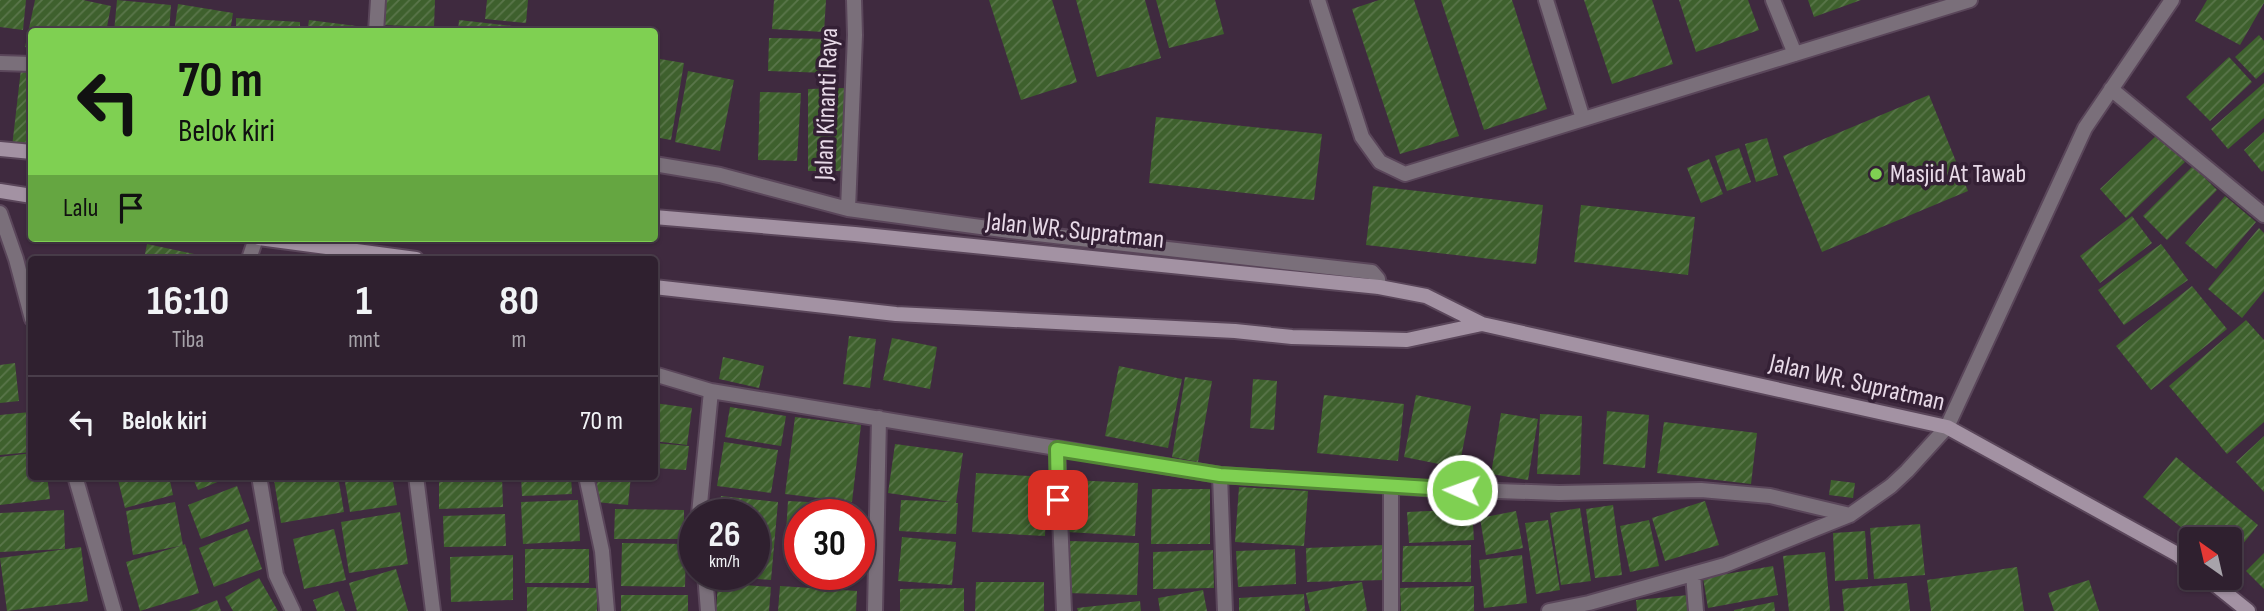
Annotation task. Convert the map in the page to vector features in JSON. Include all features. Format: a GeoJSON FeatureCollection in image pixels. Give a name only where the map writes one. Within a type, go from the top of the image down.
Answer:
{"type":"FeatureCollection","features":[{"type":"Feature","properties":{"kind":"main road"},"geometry":{"type":"LineString","coordinates":[[0,149],[28,152]]}},
{"type":"Feature","properties":{"kind":"main road"},"geometry":{"type":"LineString","coordinates":[[0,191],[28,195]]}},
{"type":"Feature","properties":{"kind":"main road","name":"Jalan WR. Supratman"},"geometry":{"type":"LineString","coordinates":[[658,217],[855,234],[1379,287],[1426,296],[1482,324],[1947,427],[2179,556]]}},
{"type":"Feature","properties":{"kind":"main road"},"geometry":{"type":"LineString","coordinates":[[288,242],[393,256]]}},
{"type":"Feature","properties":{"kind":"main road","name":"Jalan WR. Supratman"},"geometry":{"type":"LineString","coordinates":[[658,287],[896,314],[1235,331],[1292,337],[1407,340],[1482,324]]}},
{"type":"Feature","properties":{"kind":"main road"},"geometry":{"type":"LineString","coordinates":[[2222,590],[2248,611]]}},
{"type":"Feature","properties":{"kind":"street"},"geometry":{"type":"LineString","coordinates":[[376,28],[378,0]]}},
{"type":"Feature","properties":{"kind":"street","name":"Jalan Kinanti Raya"},"geometry":{"type":"LineString","coordinates":[[848,209],[854,0]]}},
{"type":"Feature","properties":{"kind":"street"},"geometry":{"type":"LineString","coordinates":[[1318,0],[1362,137],[1380,162],[1405,174],[1970,0]]}},
{"type":"Feature","properties":{"kind":"street"},"geometry":{"type":"LineString","coordinates":[[1546,0],[1583,119]]}},
{"type":"Feature","properties":{"kind":"street"},"geometry":{"type":"LineString","coordinates":[[1773,0],[1795,54]]}},
{"type":"Feature","properties":{"kind":"street"},"geometry":{"type":"LineString","coordinates":[[1549,611],[1589,603],[1724,565],[1850,515],[1891,486],[1947,427],[2085,128],[2172,0]]}},
{"type":"Feature","properties":{"kind":"street"},"geometry":{"type":"LineString","coordinates":[[0,63],[28,64]]}},
{"type":"Feature","properties":{"kind":"street"},"geometry":{"type":"LineString","coordinates":[[2111,89],[2264,215]]}},
{"type":"Feature","properties":{"kind":"street"},"geometry":{"type":"LineString","coordinates":[[658,165],[720,175],[848,209],[1010,231],[1372,272],[1378,279],[1379,287]]}},
{"type":"Feature","properties":{"kind":"street"},"geometry":{"type":"LineString","coordinates":[[0,213],[25,274],[28,293]]}},
{"type":"Feature","properties":{"kind":"street"},"geometry":{"type":"LineString","coordinates":[[658,375],[711,391],[1220,475],[1391,486],[1559,492],[1701,490],[1770,496],[1850,515]]}},
{"type":"Feature","properties":{"kind":"street"},"geometry":{"type":"LineString","coordinates":[[700,499],[711,391]]}},
{"type":"Feature","properties":{"kind":"street"},"geometry":{"type":"LineString","coordinates":[[875,611],[879,418]]}},
{"type":"Feature","properties":{"kind":"street"},"geometry":{"type":"LineString","coordinates":[[1057,449],[1064,611]]}},
{"type":"Feature","properties":{"kind":"street"},"geometry":{"type":"LineString","coordinates":[[1220,475],[1225,611]]}},
{"type":"Feature","properties":{"kind":"street"},"geometry":{"type":"LineString","coordinates":[[76,480],[114,611]]}},
{"type":"Feature","properties":{"kind":"street"},"geometry":{"type":"LineString","coordinates":[[260,480],[276,575],[293,611]]}},
{"type":"Feature","properties":{"kind":"street"},"geometry":{"type":"LineString","coordinates":[[417,480],[433,611]]}},
{"type":"Feature","properties":{"kind":"street"},"geometry":{"type":"LineString","coordinates":[[587,480],[601,551],[607,611]]}},
{"type":"Feature","properties":{"kind":"street"},"geometry":{"type":"LineString","coordinates":[[1391,486],[1391,611]]}},
{"type":"Feature","properties":{"kind":"street"},"geometry":{"type":"LineString","coordinates":[[1693,573],[1696,611]]}},
{"type":"Feature","properties":{"kind":"street"},"geometry":{"type":"LineString","coordinates":[[706,590],[708,611]]}},
{"type":"Feature","properties":{"kind":"building"},"geometry":{"type":"Polygon","coordinates":[[[0,0],[26,0],[23,30],[0,27],[0,0]]]}},
{"type":"Feature","properties":{"kind":"building"},"geometry":{"type":"Polygon","coordinates":[[[35,0],[83,0],[111,6],[107,28],[29,28],[35,0]]]}},
{"type":"Feature","properties":{"kind":"building"},"geometry":{"type":"Polygon","coordinates":[[[117,0],[171,5],[169,28],[114,28],[117,0]]]}},
{"type":"Feature","properties":{"kind":"building"},"geometry":{"type":"Polygon","coordinates":[[[383,0],[435,0],[434,27],[382,25],[383,0]]]}},
{"type":"Feature","properties":{"kind":"building"},"geometry":{"type":"Polygon","coordinates":[[[487,0],[528,0],[526,23],[485,19],[487,0]]]}},
{"type":"Feature","properties":{"kind":"building"},"geometry":{"type":"Polygon","coordinates":[[[774,0],[826,0],[824,32],[772,29],[774,0]]]}},
{"type":"Feature","properties":{"kind":"building"},"geometry":{"type":"Polygon","coordinates":[[[989,0],[1052,0],[1077,82],[1021,100],[989,0]]]}},
{"type":"Feature","properties":{"kind":"building"},"geometry":{"type":"Polygon","coordinates":[[[1076,0],[1145,0],[1161,58],[1097,77],[1076,0]]]}},
{"type":"Feature","properties":{"kind":"building"},"geometry":{"type":"Polygon","coordinates":[[[1156,0],[1215,0],[1224,34],[1169,48],[1156,0]]]}},
{"type":"Feature","properties":{"kind":"building"},"geometry":{"type":"Polygon","coordinates":[[[1379,0],[1414,0],[1459,136],[1400,154],[1352,9],[1379,0]]]}},
{"type":"Feature","properties":{"kind":"building"},"geometry":{"type":"Polygon","coordinates":[[[1441,0],[1512,0],[1547,109],[1484,130],[1441,0]]]}},
{"type":"Feature","properties":{"kind":"building"},"geometry":{"type":"Polygon","coordinates":[[[1584,0],[1652,0],[1673,64],[1612,84],[1584,0]]]}},
{"type":"Feature","properties":{"kind":"building"},"geometry":{"type":"Polygon","coordinates":[[[1679,0],[1748,0],[1759,30],[1696,52],[1679,0]]]}},
{"type":"Feature","properties":{"kind":"building"},"geometry":{"type":"Polygon","coordinates":[[[1808,0],[1861,0],[1814,17],[1808,0]]]}},
{"type":"Feature","properties":{"kind":"building"},"geometry":{"type":"Polygon","coordinates":[[[2207,0],[2264,0],[2264,3],[2240,45],[2195,21],[2207,0]]]}},
{"type":"Feature","properties":{"kind":"building"},"geometry":{"type":"Polygon","coordinates":[[[178,4],[233,13],[231,28],[175,28],[178,4]]]}},
{"type":"Feature","properties":{"kind":"building"},"geometry":{"type":"Polygon","coordinates":[[[236,18],[300,22],[300,28],[236,28],[236,18]]]}},
{"type":"Feature","properties":{"kind":"building"},"geometry":{"type":"Polygon","coordinates":[[[309,20],[372,28],[308,28],[309,20]]]}},
{"type":"Feature","properties":{"kind":"building"},"geometry":{"type":"Polygon","coordinates":[[[459,20],[512,26],[512,28],[458,28],[459,20]]]}},
{"type":"Feature","properties":{"kind":"building"},"geometry":{"type":"Polygon","coordinates":[[[2259,35],[2264,41],[2264,72],[2256,79],[2235,57],[2259,35]]]}},
{"type":"Feature","properties":{"kind":"building"},"geometry":{"type":"Polygon","coordinates":[[[769,38],[830,39],[829,73],[768,71],[769,38]]]}},
{"type":"Feature","properties":{"kind":"building"},"geometry":{"type":"Polygon","coordinates":[[[2229,57],[2252,82],[2210,121],[2186,97],[2229,57]]]}},
{"type":"Feature","properties":{"kind":"building"},"geometry":{"type":"Polygon","coordinates":[[[658,59],[684,63],[671,140],[658,138],[658,59]]]}},
{"type":"Feature","properties":{"kind":"building"},"geometry":{"type":"Polygon","coordinates":[[[21,69],[28,70],[28,149],[12,147],[21,69]]]}},
{"type":"Feature","properties":{"kind":"building"},"geometry":{"type":"Polygon","coordinates":[[[688,71],[734,80],[720,151],[675,142],[688,71]]]}},
{"type":"Feature","properties":{"kind":"building"},"geometry":{"type":"Polygon","coordinates":[[[2264,83],[2264,118],[2228,149],[2211,129],[2264,83]]]}},
{"type":"Feature","properties":{"kind":"building"},"geometry":{"type":"Polygon","coordinates":[[[845,88],[845,171],[808,171],[808,89],[845,88]]]}},
{"type":"Feature","properties":{"kind":"building"},"geometry":{"type":"Polygon","coordinates":[[[760,92],[801,93],[797,161],[758,160],[760,92]]]}},
{"type":"Feature","properties":{"kind":"building","name":"Masjid At Tawab"},"geometry":{"type":"Polygon","coordinates":[[[1929,95],[1968,191],[1822,252],[1783,156],[1929,95]]]}},
{"type":"Feature","properties":{"kind":"building"},"geometry":{"type":"Polygon","coordinates":[[[1156,117],[1322,134],[1314,200],[1149,183],[1156,117]]]}},
{"type":"Feature","properties":{"kind":"building"},"geometry":{"type":"Polygon","coordinates":[[[2264,132],[2264,170],[2262,172],[2244,150],[2264,132]]]}},
{"type":"Feature","properties":{"kind":"building"},"geometry":{"type":"Polygon","coordinates":[[[2158,134],[2185,162],[2126,218],[2100,189],[2158,134]]]}},
{"type":"Feature","properties":{"kind":"building"},"geometry":{"type":"Polygon","coordinates":[[[1767,138],[1778,175],[1756,182],[1745,144],[1767,138]]]}},
{"type":"Feature","properties":{"kind":"building"},"geometry":{"type":"Polygon","coordinates":[[[1739,148],[1751,182],[1727,191],[1715,156],[1739,148]]]}},
{"type":"Feature","properties":{"kind":"building"},"geometry":{"type":"Polygon","coordinates":[[[1709,159],[1723,194],[1701,203],[1687,168],[1709,159]]]}},
{"type":"Feature","properties":{"kind":"building"},"geometry":{"type":"Polygon","coordinates":[[[2193,166],[2217,190],[2167,240],[2143,216],[2193,166]]]}},
{"type":"Feature","properties":{"kind":"building"},"geometry":{"type":"Polygon","coordinates":[[[1373,186],[1543,205],[1536,264],[1366,245],[1373,186]]]}},
{"type":"Feature","properties":{"kind":"building"},"geometry":{"type":"Polygon","coordinates":[[[2225,196],[2256,222],[2216,269],[2185,243],[2225,196]]]}},
{"type":"Feature","properties":{"kind":"building"},"geometry":{"type":"Polygon","coordinates":[[[1581,205],[1695,217],[1688,275],[1574,262],[1581,205]]]}},
{"type":"Feature","properties":{"kind":"building"},"geometry":{"type":"Polygon","coordinates":[[[2132,216],[2152,243],[2100,283],[2080,256],[2132,216]]]}},
{"type":"Feature","properties":{"kind":"building"},"geometry":{"type":"Polygon","coordinates":[[[2259,228],[2264,233],[2264,291],[2242,318],[2208,289],[2259,228]]]}},
{"type":"Feature","properties":{"kind":"building"},"geometry":{"type":"Polygon","coordinates":[[[147,244],[204,256],[145,256],[147,244]]]}},
{"type":"Feature","properties":{"kind":"building"},"geometry":{"type":"Polygon","coordinates":[[[2161,244],[2188,280],[2124,325],[2098,290],[2161,244]]]}},
{"type":"Feature","properties":{"kind":"building"},"geometry":{"type":"Polygon","coordinates":[[[2192,286],[2227,329],[2151,390],[2116,346],[2192,286]]]}},
{"type":"Feature","properties":{"kind":"building"},"geometry":{"type":"Polygon","coordinates":[[[2246,320],[2264,340],[2264,422],[2227,454],[2169,386],[2246,320]]]}},
{"type":"Feature","properties":{"kind":"building"},"geometry":{"type":"Polygon","coordinates":[[[849,336],[876,339],[870,388],[843,384],[849,336]]]}},
{"type":"Feature","properties":{"kind":"building"},"geometry":{"type":"Polygon","coordinates":[[[892,338],[937,347],[930,389],[883,380],[892,338]]]}},
{"type":"Feature","properties":{"kind":"building"},"geometry":{"type":"Polygon","coordinates":[[[723,357],[764,366],[759,388],[719,379],[723,357]]]}},
{"type":"Feature","properties":{"kind":"building"},"geometry":{"type":"Polygon","coordinates":[[[15,363],[19,401],[0,403],[0,365],[15,363]]]}},
{"type":"Feature","properties":{"kind":"building"},"geometry":{"type":"Polygon","coordinates":[[[1119,366],[1182,379],[1168,448],[1105,436],[1119,366]]]}},
{"type":"Feature","properties":{"kind":"building"},"geometry":{"type":"Polygon","coordinates":[[[1185,377],[1212,381],[1198,462],[1172,457],[1185,377]]]}},
{"type":"Feature","properties":{"kind":"building"},"geometry":{"type":"Polygon","coordinates":[[[1253,379],[1277,381],[1274,430],[1250,428],[1253,379]]]}},
{"type":"Feature","properties":{"kind":"building"},"geometry":{"type":"Polygon","coordinates":[[[1324,395],[1404,404],[1398,461],[1317,453],[1324,395]]]}},
{"type":"Feature","properties":{"kind":"building"},"geometry":{"type":"Polygon","coordinates":[[[1416,395],[1471,406],[1459,468],[1404,457],[1416,395]]]}},
{"type":"Feature","properties":{"kind":"building"},"geometry":{"type":"Polygon","coordinates":[[[658,404],[692,408],[687,445],[658,441],[658,404]]]}},
{"type":"Feature","properties":{"kind":"building"},"geometry":{"type":"Polygon","coordinates":[[[730,407],[786,416],[781,446],[725,437],[730,407]]]}},
{"type":"Feature","properties":{"kind":"building"},"geometry":{"type":"Polygon","coordinates":[[[1607,411],[1649,415],[1645,468],[1603,464],[1607,411]]]}},
{"type":"Feature","properties":{"kind":"building"},"geometry":{"type":"Polygon","coordinates":[[[28,412],[28,452],[0,455],[0,415],[28,412]]]}},
{"type":"Feature","properties":{"kind":"building"},"geometry":{"type":"Polygon","coordinates":[[[1501,413],[1538,419],[1528,480],[1491,474],[1501,413]]]}},
{"type":"Feature","properties":{"kind":"building"},"geometry":{"type":"Polygon","coordinates":[[[1540,414],[1582,416],[1580,475],[1537,474],[1540,414]]]}},
{"type":"Feature","properties":{"kind":"building"},"geometry":{"type":"Polygon","coordinates":[[[795,417],[861,425],[852,499],[785,494],[795,417]]]}},
{"type":"Feature","properties":{"kind":"building"},"geometry":{"type":"Polygon","coordinates":[[[1664,422],[1757,433],[1751,484],[1657,473],[1664,422]]]}},
{"type":"Feature","properties":{"kind":"building"},"geometry":{"type":"Polygon","coordinates":[[[2264,436],[2264,492],[2236,462],[2264,436]]]}},
{"type":"Feature","properties":{"kind":"building"},"geometry":{"type":"Polygon","coordinates":[[[724,442],[778,450],[771,493],[717,486],[724,442]]]}},
{"type":"Feature","properties":{"kind":"building"},"geometry":{"type":"Polygon","coordinates":[[[658,443],[689,446],[686,470],[658,468],[658,443]]]}},
{"type":"Feature","properties":{"kind":"building"},"geometry":{"type":"Polygon","coordinates":[[[895,444],[963,453],[956,503],[956,534],[899,531],[901,500],[951,502],[888,493],[895,444]]]}},
{"type":"Feature","properties":{"kind":"building"},"geometry":{"type":"Polygon","coordinates":[[[28,454],[28,480],[48,480],[50,499],[0,505],[0,457],[28,454]]]}},
{"type":"Feature","properties":{"kind":"building"},"geometry":{"type":"Polygon","coordinates":[[[2176,457],[2258,525],[2242,545],[2242,527],[2181,527],[2143,497],[2176,457]]]}},
{"type":"Feature","properties":{"kind":"building"},"geometry":{"type":"Polygon","coordinates":[[[976,473],[1048,477],[1045,536],[972,532],[976,473]]]}},
{"type":"Feature","properties":{"kind":"building"},"geometry":{"type":"Polygon","coordinates":[[[118,480],[170,480],[173,495],[125,508],[118,480]]]}},
{"type":"Feature","properties":{"kind":"building"},"geometry":{"type":"Polygon","coordinates":[[[194,480],[222,480],[198,490],[194,480]]]}},
{"type":"Feature","properties":{"kind":"building"},"geometry":{"type":"Polygon","coordinates":[[[274,480],[339,480],[344,512],[281,523],[274,480]]]}},
{"type":"Feature","properties":{"kind":"building"},"geometry":{"type":"Polygon","coordinates":[[[345,480],[393,480],[397,505],[350,512],[345,480]]]}},
{"type":"Feature","properties":{"kind":"building"},"geometry":{"type":"Polygon","coordinates":[[[439,480],[502,480],[503,507],[439,509],[439,480]]]}},
{"type":"Feature","properties":{"kind":"building"},"geometry":{"type":"Polygon","coordinates":[[[521,480],[571,480],[572,494],[522,496],[521,480]]]}},
{"type":"Feature","properties":{"kind":"building"},"geometry":{"type":"Polygon","coordinates":[[[598,480],[631,480],[628,505],[595,502],[598,480]]]}},
{"type":"Feature","properties":{"kind":"building"},"geometry":{"type":"Polygon","coordinates":[[[1070,480],[1138,483],[1135,536],[1067,532],[1070,480]]]}},
{"type":"Feature","properties":{"kind":"building"},"geometry":{"type":"Polygon","coordinates":[[[1831,480],[1855,483],[1853,498],[1829,495],[1831,480]]]}},
{"type":"Feature","properties":{"kind":"building"},"geometry":{"type":"Polygon","coordinates":[[[237,486],[250,521],[201,539],[188,505],[237,486]]]}},
{"type":"Feature","properties":{"kind":"building"},"geometry":{"type":"Polygon","coordinates":[[[1239,487],[1308,491],[1304,546],[1235,542],[1239,487]]]}},
{"type":"Feature","properties":{"kind":"building"},"geometry":{"type":"Polygon","coordinates":[[[1152,489],[1210,489],[1210,544],[1151,544],[1152,489]]]}},
{"type":"Feature","properties":{"kind":"building"},"geometry":{"type":"Polygon","coordinates":[[[721,496],[750,499],[720,499],[721,496]]]}},
{"type":"Feature","properties":{"kind":"building"},"geometry":{"type":"Polygon","coordinates":[[[578,500],[580,541],[523,544],[521,502],[578,500]]]}},
{"type":"Feature","properties":{"kind":"building"},"geometry":{"type":"Polygon","coordinates":[[[770,501],[778,502],[770,580],[770,501]]]}},
{"type":"Feature","properties":{"kind":"building"},"geometry":{"type":"Polygon","coordinates":[[[1705,501],[1719,545],[1665,561],[1652,518],[1705,501]]]}},
{"type":"Feature","properties":{"kind":"building"},"geometry":{"type":"Polygon","coordinates":[[[175,502],[183,545],[185,544],[199,593],[140,611],[126,562],[180,546],[133,555],[126,511],[175,502]]]}},
{"type":"Feature","properties":{"kind":"building"},"geometry":{"type":"Polygon","coordinates":[[[1613,505],[1622,575],[1595,578],[1586,509],[1613,505]]]}},
{"type":"Feature","properties":{"kind":"building"},"geometry":{"type":"Polygon","coordinates":[[[1580,508],[1591,581],[1561,585],[1550,513],[1580,508]]]}},
{"type":"Feature","properties":{"kind":"building"},"geometry":{"type":"Polygon","coordinates":[[[615,509],[679,510],[679,539],[614,539],[615,509]]]}},
{"type":"Feature","properties":{"kind":"building"},"geometry":{"type":"Polygon","coordinates":[[[1472,509],[1474,540],[1409,543],[1407,512],[1472,509]]]}},
{"type":"Feature","properties":{"kind":"building"},"geometry":{"type":"Polygon","coordinates":[[[64,510],[65,549],[0,552],[0,513],[64,510]]]}},
{"type":"Feature","properties":{"kind":"building"},"geometry":{"type":"Polygon","coordinates":[[[1516,511],[1523,548],[1486,555],[1480,518],[1516,511]]]}},
{"type":"Feature","properties":{"kind":"building"},"geometry":{"type":"Polygon","coordinates":[[[400,512],[408,564],[349,573],[341,522],[400,512]]]}},
{"type":"Feature","properties":{"kind":"building"},"geometry":{"type":"Polygon","coordinates":[[[505,514],[506,546],[444,547],[443,516],[505,514]]]}},
{"type":"Feature","properties":{"kind":"building"},"geometry":{"type":"Polygon","coordinates":[[[1548,520],[1560,590],[1536,594],[1525,523],[1548,520]]]}},
{"type":"Feature","properties":{"kind":"building"},"geometry":{"type":"Polygon","coordinates":[[[1649,520],[1659,566],[1630,572],[1620,526],[1649,520]]]}},
{"type":"Feature","properties":{"kind":"building"},"geometry":{"type":"Polygon","coordinates":[[[1920,524],[1925,575],[1874,579],[1870,528],[1920,524]]]}},
{"type":"Feature","properties":{"kind":"building"},"geometry":{"type":"Polygon","coordinates":[[[247,529],[262,569],[214,587],[199,548],[247,529]]]}},
{"type":"Feature","properties":{"kind":"building"},"geometry":{"type":"Polygon","coordinates":[[[334,529],[346,580],[304,589],[293,539],[334,529]]]}},
{"type":"Feature","properties":{"kind":"building"},"geometry":{"type":"Polygon","coordinates":[[[1865,531],[1868,579],[1835,581],[1833,533],[1865,531]]]}},
{"type":"Feature","properties":{"kind":"building"},"geometry":{"type":"Polygon","coordinates":[[[902,537],[956,542],[952,585],[898,581],[902,537]]]}},
{"type":"Feature","properties":{"kind":"building"},"geometry":{"type":"Polygon","coordinates":[[[1069,541],[1139,543],[1137,595],[1067,593],[1069,541]]]}},
{"type":"Feature","properties":{"kind":"building"},"geometry":{"type":"Polygon","coordinates":[[[622,543],[679,544],[679,587],[621,586],[622,543]]]}},
{"type":"Feature","properties":{"kind":"building"},"geometry":{"type":"Polygon","coordinates":[[[1385,545],[1386,580],[1307,582],[1306,548],[1385,545]]]}},
{"type":"Feature","properties":{"kind":"building"},"geometry":{"type":"Polygon","coordinates":[[[1471,545],[1471,582],[1402,582],[1403,546],[1471,545]]]}},
{"type":"Feature","properties":{"kind":"building"},"geometry":{"type":"Polygon","coordinates":[[[81,547],[88,601],[7,611],[0,558],[81,547]]]}},
{"type":"Feature","properties":{"kind":"building"},"geometry":{"type":"Polygon","coordinates":[[[525,549],[589,549],[589,583],[525,583],[525,549]]]}},
{"type":"Feature","properties":{"kind":"building"},"geometry":{"type":"Polygon","coordinates":[[[1295,549],[1296,584],[1238,587],[1236,551],[1295,549]]]}},
{"type":"Feature","properties":{"kind":"building"},"geometry":{"type":"Polygon","coordinates":[[[1213,550],[1214,588],[1153,589],[1153,552],[1213,550]]]}},
{"type":"Feature","properties":{"kind":"building"},"geometry":{"type":"Polygon","coordinates":[[[1825,552],[1830,611],[1789,611],[1783,556],[1825,552]]]}},
{"type":"Feature","properties":{"kind":"building"},"geometry":{"type":"Polygon","coordinates":[[[2264,553],[2264,589],[2246,571],[2264,553]]]}},
{"type":"Feature","properties":{"kind":"building"},"geometry":{"type":"Polygon","coordinates":[[[513,555],[513,600],[451,602],[450,557],[513,555]]]}},
{"type":"Feature","properties":{"kind":"building"},"geometry":{"type":"Polygon","coordinates":[[[1522,555],[1527,603],[1484,608],[1479,560],[1522,555]]]}},
{"type":"Feature","properties":{"kind":"building"},"geometry":{"type":"Polygon","coordinates":[[[1773,566],[1778,595],[1708,608],[1703,578],[1773,566]]]}},
{"type":"Feature","properties":{"kind":"building"},"geometry":{"type":"Polygon","coordinates":[[[2017,567],[2024,611],[1931,611],[1927,580],[2017,567]]]}},
{"type":"Feature","properties":{"kind":"building"},"geometry":{"type":"Polygon","coordinates":[[[396,569],[408,611],[357,611],[349,583],[396,569]]]}},
{"type":"Feature","properties":{"kind":"building"},"geometry":{"type":"Polygon","coordinates":[[[259,578],[278,611],[233,611],[225,597],[259,578]]]}},
{"type":"Feature","properties":{"kind":"building"},"geometry":{"type":"Polygon","coordinates":[[[2089,580],[2099,611],[2054,611],[2048,593],[2089,580]]]}},
{"type":"Feature","properties":{"kind":"building"},"geometry":{"type":"Polygon","coordinates":[[[976,582],[1044,582],[1044,611],[975,611],[976,582]]]}},
{"type":"Feature","properties":{"kind":"building"},"geometry":{"type":"Polygon","coordinates":[[[1362,582],[1367,611],[1310,611],[1306,593],[1362,582]]]}},
{"type":"Feature","properties":{"kind":"building"},"geometry":{"type":"Polygon","coordinates":[[[1907,583],[1910,611],[1844,611],[1842,589],[1907,583]]]}},
{"type":"Feature","properties":{"kind":"building"},"geometry":{"type":"Polygon","coordinates":[[[780,586],[784,586],[784,590],[857,591],[856,611],[778,611],[780,586]]]}},
{"type":"Feature","properties":{"kind":"building"},"geometry":{"type":"Polygon","coordinates":[[[1474,586],[1474,611],[1401,611],[1400,588],[1474,586]]]}},
{"type":"Feature","properties":{"kind":"building"},"geometry":{"type":"Polygon","coordinates":[[[527,587],[597,588],[597,611],[527,611],[527,587]]]}},
{"type":"Feature","properties":{"kind":"building"},"geometry":{"type":"Polygon","coordinates":[[[771,587],[769,611],[716,611],[718,590],[770,590],[771,587]]]}},
{"type":"Feature","properties":{"kind":"building"},"geometry":{"type":"Polygon","coordinates":[[[964,588],[964,611],[900,611],[900,589],[964,588]]]}},
{"type":"Feature","properties":{"kind":"building"},"geometry":{"type":"Polygon","coordinates":[[[1203,590],[1207,611],[1160,611],[1158,598],[1203,590]]]}},
{"type":"Feature","properties":{"kind":"building"},"geometry":{"type":"Polygon","coordinates":[[[338,591],[345,611],[317,611],[313,600],[338,591]]]}},
{"type":"Feature","properties":{"kind":"building"},"geometry":{"type":"Polygon","coordinates":[[[1304,594],[1305,611],[1239,611],[1239,598],[1304,594]]]}},
{"type":"Feature","properties":{"kind":"building"},"geometry":{"type":"Polygon","coordinates":[[[621,595],[688,595],[688,611],[621,611],[621,595]]]}},
{"type":"Feature","properties":{"kind":"building"},"geometry":{"type":"Polygon","coordinates":[[[1689,595],[1691,611],[1637,611],[1636,600],[1689,595]]]}},
{"type":"Feature","properties":{"kind":"building"},"geometry":{"type":"Polygon","coordinates":[[[217,600],[221,611],[189,611],[217,600]]]}},
{"type":"Feature","properties":{"kind":"building"},"geometry":{"type":"Polygon","coordinates":[[[1140,601],[1141,611],[1078,611],[1077,608],[1140,601]]]}},
{"type":"Feature","properties":{"kind":"building"},"geometry":{"type":"Polygon","coordinates":[[[1774,602],[1775,611],[1734,611],[1734,610],[1774,602]]]}},
{"type":"Feature","properties":{"kind":"place","name":"Masjid At Tawab"},"geometry":{"type":"Point","coordinates":[1876,174]}},
{"type":"Feature","properties":{"kind":"route"},"geometry":{"type":"LineString","coordinates":[[1058,500],[1057,449],[1220,475],[1462,490]]}}]}
